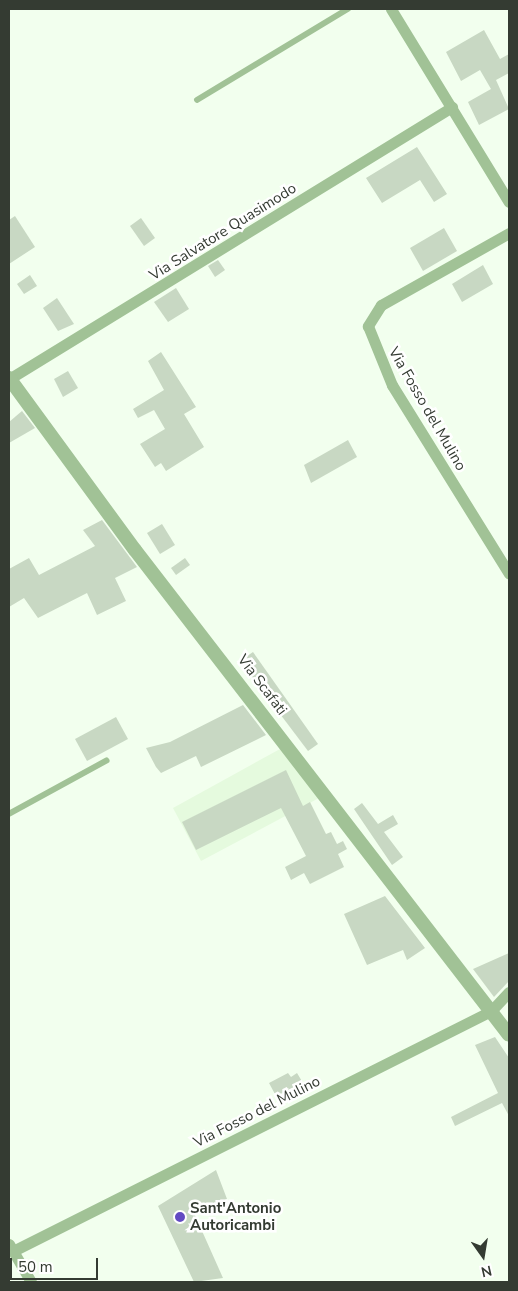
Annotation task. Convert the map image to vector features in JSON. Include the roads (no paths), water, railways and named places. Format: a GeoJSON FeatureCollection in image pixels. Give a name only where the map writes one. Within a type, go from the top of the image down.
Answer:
{"type":"FeatureCollection","features":[{"type":"Feature","properties":{"kind":"street"},"geometry":{"type":"LineString","coordinates":[[391,9],[509,202]]}},
{"type":"Feature","properties":{"kind":"street","name":"Via Salvatore Quasimodo"},"geometry":{"type":"LineString","coordinates":[[9,379],[452,107]]}},
{"type":"Feature","properties":{"kind":"street","name":"Via Fosso del Mulino"},"geometry":{"type":"LineString","coordinates":[[509,233],[381,305],[368,326],[392,385],[509,574]]}},
{"type":"Feature","properties":{"kind":"street","name":"Via Scafati"},"geometry":{"type":"LineString","coordinates":[[9,379],[135,550],[509,1034]]}},
{"type":"Feature","properties":{"kind":"street","name":"Via Fosso del Mulino"},"geometry":{"type":"LineString","coordinates":[[11,1248],[491,1011],[509,992]]}},
{"type":"Feature","properties":{"kind":"street"},"geometry":{"type":"LineString","coordinates":[[11,1248],[31,1282]]}},
{"type":"Feature","properties":{"kind":"lane"},"geometry":{"type":"LineString","coordinates":[[197,100],[348,9]]}},
{"type":"Feature","properties":{"kind":"lane"},"geometry":{"type":"LineString","coordinates":[[9,814],[106,761]]}},
{"type":"Feature","properties":{"kind":"place","name":"Sant'Antonio Autoricambi"},"geometry":{"type":"Point","coordinates":[180,1217]}}]}
